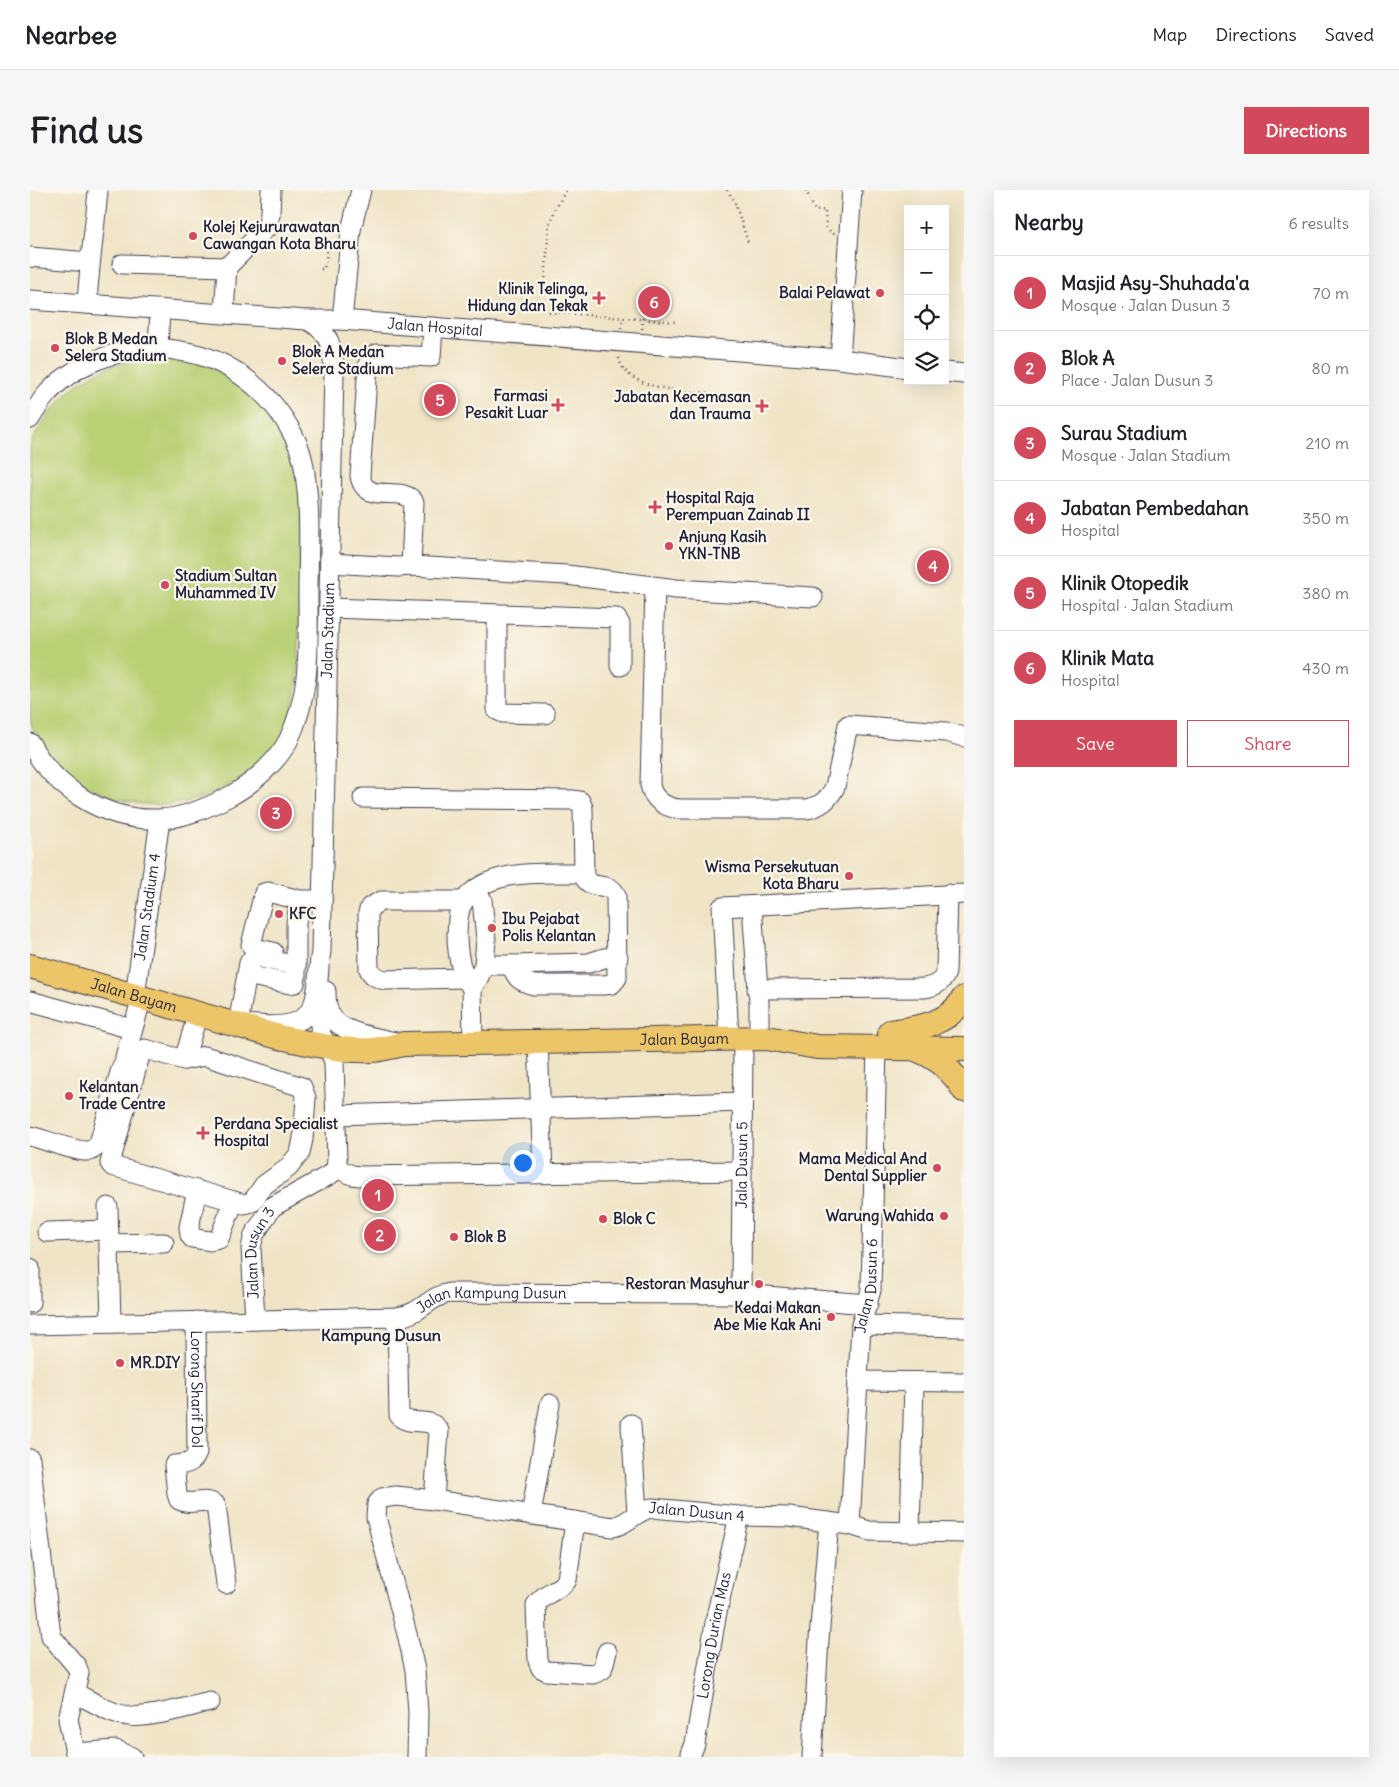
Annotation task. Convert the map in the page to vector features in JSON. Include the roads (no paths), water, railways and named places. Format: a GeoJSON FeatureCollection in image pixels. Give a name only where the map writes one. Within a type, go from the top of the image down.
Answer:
{"type":"FeatureCollection","features":[{"type":"Feature","properties":{"kind":"main road","name":"Jalan Bayam"},"geometry":{"type":"LineString","coordinates":[[30,966],[279,1037],[328,1046],[374,1050],[404,1044],[749,1038],[817,1031],[883,1040]]}},
{"type":"Feature","properties":{"kind":"main road"},"geometry":{"type":"LineString","coordinates":[[883,1040],[932,1024],[954,1012],[964,998]]}},
{"type":"Feature","properties":{"kind":"main road"},"geometry":{"type":"LineString","coordinates":[[883,1040],[964,1033]]}},
{"type":"Feature","properties":{"kind":"main road"},"geometry":{"type":"LineString","coordinates":[[883,1040],[929,1054],[950,1070],[964,1090]]}},
{"type":"Feature","properties":{"kind":"main road"},"geometry":{"type":"LineString","coordinates":[[913,1048],[964,1049]]}},
{"type":"Feature","properties":{"kind":"street"},"geometry":{"type":"LineString","coordinates":[[87,304],[89,262],[93,246],[98,190]]}},
{"type":"Feature","properties":{"kind":"street"},"geometry":{"type":"LineString","coordinates":[[224,313],[227,267],[267,227],[270,214],[271,190]]}},
{"type":"Feature","properties":{"kind":"street"},"geometry":{"type":"LineString","coordinates":[[342,320],[351,230],[361,190]]}},
{"type":"Feature","properties":{"kind":"street"},"geometry":{"type":"LineString","coordinates":[[840,359],[852,190]]}},
{"type":"Feature","properties":{"kind":"street"},"geometry":{"type":"LineString","coordinates":[[30,257],[89,262]]}},
{"type":"Feature","properties":{"kind":"street"},"geometry":{"type":"LineString","coordinates":[[122,264],[227,267]]}},
{"type":"Feature","properties":{"kind":"street","name":"Jalan Hospital"},"geometry":{"type":"LineString","coordinates":[[30,300],[306,320],[342,320],[413,325],[840,359],[904,367]]}},
{"type":"Feature","properties":{"kind":"street"},"geometry":{"type":"LineString","coordinates":[[158,348],[160,309]]}},
{"type":"Feature","properties":{"kind":"street","name":"Jalan Stadium"},"geometry":{"type":"LineString","coordinates":[[306,320],[316,324],[323,331],[333,360],[321,952]]}},
{"type":"Feature","properties":{"kind":"street"},"geometry":{"type":"LineString","coordinates":[[411,356],[413,325]]}},
{"type":"Feature","properties":{"kind":"street"},"geometry":{"type":"LineString","coordinates":[[411,566],[414,502],[406,495],[369,490],[364,487],[360,476],[369,361],[377,354],[431,357],[433,327]]}},
{"type":"Feature","properties":{"kind":"street"},"geometry":{"type":"LineString","coordinates":[[30,743],[50,772],[65,787],[83,799],[106,810],[133,818],[160,820],[185,815],[216,804],[242,790],[268,767],[287,742],[300,707],[306,682],[308,600],[306,482],[298,446],[267,397],[248,379],[225,364],[194,353],[158,348],[131,350],[95,360],[68,376],[46,395],[31,413]]}},
{"type":"Feature","properties":{"kind":"street"},"geometry":{"type":"LineString","coordinates":[[949,372],[964,374]]}},
{"type":"Feature","properties":{"kind":"street"},"geometry":{"type":"LineString","coordinates":[[330,564],[411,566],[576,576],[655,587],[813,597]]}},
{"type":"Feature","properties":{"kind":"street"},"geometry":{"type":"LineString","coordinates":[[655,587],[650,785],[656,799],[671,808],[807,809],[816,807],[830,796],[835,787],[848,724],[957,735]]}},
{"type":"Feature","properties":{"kind":"street"},"geometry":{"type":"LineString","coordinates":[[308,600],[329,604],[497,615],[616,618],[620,624],[620,666]]}},
{"type":"Feature","properties":{"kind":"street"},"geometry":{"type":"LineString","coordinates":[[497,615],[497,710],[503,713],[546,714]]}},
{"type":"Feature","properties":{"kind":"street"},"geometry":{"type":"LineString","coordinates":[[363,798],[580,801],[583,808],[583,873],[588,884],[610,887],[615,893],[617,978],[612,984],[604,985],[534,985],[523,982],[516,977],[511,965]]}},
{"type":"Feature","properties":{"kind":"street","name":"Jalan Stadium 4"},"geometry":{"type":"LineString","coordinates":[[30,1136],[81,1150],[93,1150],[100,1143],[132,1029],[138,996],[160,820]]}},
{"type":"Feature","properties":{"kind":"street"},"geometry":{"type":"LineString","coordinates":[[473,1043],[467,983],[459,962],[457,938],[458,914],[470,895],[488,882],[502,877],[527,874],[583,873]]}},
{"type":"Feature","properties":{"kind":"street"},"geometry":{"type":"LineString","coordinates":[[296,962],[254,948],[251,945],[264,892],[300,900],[322,900]]}},
{"type":"Feature","properties":{"kind":"street"},"geometry":{"type":"LineString","coordinates":[[749,1038],[722,908],[956,894],[946,972],[943,980],[933,986],[924,988],[758,988]]}},
{"type":"Feature","properties":{"kind":"street"},"geometry":{"type":"LineString","coordinates":[[470,895],[482,900],[485,916],[484,965],[478,979],[467,983],[385,980],[371,974],[369,969],[368,913],[370,907],[381,901],[470,895]]}},
{"type":"Feature","properties":{"kind":"street"},"geometry":{"type":"LineString","coordinates":[[238,1024],[247,974],[293,984],[296,981],[297,918],[300,900]]}},
{"type":"Feature","properties":{"kind":"street"},"geometry":{"type":"LineString","coordinates":[[749,1038],[758,988],[752,906]]}},
{"type":"Feature","properties":{"kind":"street","name":"Jalan Bayam"},"geometry":{"type":"LineString","coordinates":[[238,1024],[280,1025],[299,1022],[312,1009],[321,952]]}},
{"type":"Feature","properties":{"kind":"street","name":"Jalan Bayam"},"geometry":{"type":"LineString","coordinates":[[321,952],[326,969],[327,1004],[330,1015],[336,1023],[359,1034],[404,1044]]}},
{"type":"Feature","properties":{"kind":"street"},"geometry":{"type":"LineString","coordinates":[[484,965],[589,963],[604,958],[618,957]]}},
{"type":"Feature","properties":{"kind":"street"},"geometry":{"type":"LineString","coordinates":[[316,993],[320,1035],[328,1046],[334,1062],[338,1156],[336,1168],[352,1175],[742,1171]]}},
{"type":"Feature","properties":{"kind":"street"},"geometry":{"type":"LineString","coordinates":[[30,1001],[132,1029]]}},
{"type":"Feature","properties":{"kind":"street"},"geometry":{"type":"LineString","coordinates":[[184,1060],[198,1013]]}},
{"type":"Feature","properties":{"kind":"street","name":"Jala Dusun 5"},"geometry":{"type":"LineString","coordinates":[[741,1294],[742,1102],[749,1038]]}},
{"type":"Feature","properties":{"kind":"street","name":"Jalan Dusun 6"},"geometry":{"type":"LineString","coordinates":[[850,1525],[861,1325],[871,1290],[883,1040]]}},
{"type":"Feature","properties":{"kind":"street"},"geometry":{"type":"LineString","coordinates":[[538,1041],[543,1173]]}},
{"type":"Feature","properties":{"kind":"street"},"geometry":{"type":"LineString","coordinates":[[145,1049],[184,1060],[204,1056],[298,1085],[305,1092],[303,1139],[300,1153],[288,1168],[264,1185],[252,1202],[239,1203],[112,1166],[110,1163],[142,1052],[145,1049]]}},
{"type":"Feature","properties":{"kind":"street"},"geometry":{"type":"LineString","coordinates":[[337,1116],[742,1102]]}},
{"type":"Feature","properties":{"kind":"street","name":"Jalan Dusun 3"},"geometry":{"type":"LineString","coordinates":[[255,1320],[251,1248],[254,1235],[266,1214],[278,1203],[326,1178],[336,1168]]}},
{"type":"Feature","properties":{"kind":"street"},"geometry":{"type":"LineString","coordinates":[[197,1190],[189,1228],[192,1238],[210,1242],[219,1239],[239,1203]]}},
{"type":"Feature","properties":{"kind":"street"},"geometry":{"type":"LineString","coordinates":[[239,1203],[260,1225]]}},
{"type":"Feature","properties":{"kind":"street"},"geometry":{"type":"LineString","coordinates":[[108,1207],[110,1323]]}},
{"type":"Feature","properties":{"kind":"street"},"geometry":{"type":"LineString","coordinates":[[47,1232],[164,1243]]}},
{"type":"Feature","properties":{"kind":"street"},"geometry":{"type":"LineString","coordinates":[[30,1268],[30,1303]]}},
{"type":"Feature","properties":{"kind":"street","name":"Jalan Kampung Dusun"},"geometry":{"type":"LineString","coordinates":[[30,1325],[397,1317],[418,1311],[440,1295],[449,1293],[741,1294],[868,1304]]}},
{"type":"Feature","properties":{"kind":"street"},"geometry":{"type":"LineString","coordinates":[[397,1317],[398,1415],[404,1420],[430,1423],[437,1427],[439,1431],[434,1500]]}},
{"type":"Feature","properties":{"kind":"street","name":"Lorong Sharif Dol"},"geometry":{"type":"LineString","coordinates":[[196,1321],[197,1453],[194,1460],[174,1465],[176,1494],[179,1500],[185,1504],[208,1501],[216,1506],[226,1584]]}},
{"type":"Feature","properties":{"kind":"street"},"geometry":{"type":"LineString","coordinates":[[861,1325],[964,1327]]}},
{"type":"Feature","properties":{"kind":"street"},"geometry":{"type":"LineString","coordinates":[[858,1381],[964,1382]]}},
{"type":"Feature","properties":{"kind":"street"},"geometry":{"type":"LineString","coordinates":[[910,1532],[914,1382]]}},
{"type":"Feature","properties":{"kind":"street"},"geometry":{"type":"LineString","coordinates":[[531,1514],[550,1404]]}},
{"type":"Feature","properties":{"kind":"street"},"geometry":{"type":"LineString","coordinates":[[631,1424],[637,1513]]}},
{"type":"Feature","properties":{"kind":"street"},"geometry":{"type":"LineString","coordinates":[[30,1460],[51,1636],[77,1667],[79,1676],[68,1719],[76,1755],[109,1750],[123,1752],[132,1757]]}},
{"type":"Feature","properties":{"kind":"street","name":"Jalan Dusun 4"},"geometry":{"type":"LineString","coordinates":[[417,1757],[418,1712],[415,1670],[376,1510],[382,1498],[388,1496],[434,1500],[613,1527],[621,1526],[637,1513],[644,1509],[652,1508],[829,1522],[869,1530],[964,1533]]}},
{"type":"Feature","properties":{"kind":"street","name":"Lorong Durian Mas"},"geometry":{"type":"LineString","coordinates":[[691,1754],[695,1744],[716,1617],[739,1516]]}},
{"type":"Feature","properties":{"kind":"street"},"geometry":{"type":"LineString","coordinates":[[575,1521],[567,1580],[563,1585],[540,1599],[536,1605],[539,1665],[547,1671],[596,1674],[602,1670],[607,1652]]}},
{"type":"Feature","properties":{"kind":"street"},"geometry":{"type":"LineString","coordinates":[[812,1757],[819,1639],[829,1522]]}},
{"type":"Feature","properties":{"kind":"street"},"geometry":{"type":"LineString","coordinates":[[75,1693],[112,1711],[129,1716],[142,1716],[210,1702]]}},
{"type":"Feature","properties":{"kind":"place","name":"Kolej Kejururawatan Cawangan Kota Bharu"},"geometry":{"type":"Point","coordinates":[193,236]}},
{"type":"Feature","properties":{"kind":"place","name":"Balai Pelawat"},"geometry":{"type":"Point","coordinates":[880,293]}},
{"type":"Feature","properties":{"kind":"place","name":"Klinik Telinga, Hidung dan Tekak"},"geometry":{"type":"Point","coordinates":[599,298]}},
{"type":"Feature","properties":{"kind":"place","name":"Klinik Mata"},"geometry":{"type":"Point","coordinates":[654,302]}},
{"type":"Feature","properties":{"kind":"place","name":"Blok B Medan Selera Stadium"},"geometry":{"type":"Point","coordinates":[55,348]}},
{"type":"Feature","properties":{"kind":"place","name":"Blok A Medan Selera Stadium"},"geometry":{"type":"Point","coordinates":[282,361]}},
{"type":"Feature","properties":{"kind":"place","name":"Klinik Otopedik"},"geometry":{"type":"Point","coordinates":[440,400]}},
{"type":"Feature","properties":{"kind":"place","name":"Farmasi Pesakit Luar"},"geometry":{"type":"Point","coordinates":[558,405]}},
{"type":"Feature","properties":{"kind":"place","name":"Jabatan Kecemasan dan Trauma"},"geometry":{"type":"Point","coordinates":[762,406]}},
{"type":"Feature","properties":{"kind":"place","name":"Hospital Raja Perempuan Zainab II"},"geometry":{"type":"Point","coordinates":[655,507]}},
{"type":"Feature","properties":{"kind":"place","name":"Anjung Kasih YKN-TNB"},"geometry":{"type":"Point","coordinates":[669,546]}},
{"type":"Feature","properties":{"kind":"place","name":"Jabatan Pembedahan"},"geometry":{"type":"Point","coordinates":[933,566]}},
{"type":"Feature","properties":{"kind":"place","name":"Stadium Sultan Muhammed IV"},"geometry":{"type":"Point","coordinates":[165,585]}},
{"type":"Feature","properties":{"kind":"place","name":"Surau Stadium"},"geometry":{"type":"Point","coordinates":[276,813]}},
{"type":"Feature","properties":{"kind":"place","name":"Wisma Persekutuan Kota Bharu"},"geometry":{"type":"Point","coordinates":[849,876]}},
{"type":"Feature","properties":{"kind":"place","name":"KFC"},"geometry":{"type":"Point","coordinates":[279,914]}},
{"type":"Feature","properties":{"kind":"place","name":"Ibu Pejabat Polis Kelantan"},"geometry":{"type":"Point","coordinates":[492,928]}},
{"type":"Feature","properties":{"kind":"place","name":"Kelantan Trade Centre"},"geometry":{"type":"Point","coordinates":[69,1096]}},
{"type":"Feature","properties":{"kind":"place","name":"Perdana Specialist Hospital"},"geometry":{"type":"Point","coordinates":[203,1133]}},
{"type":"Feature","properties":{"kind":"place","name":"Mama Medical And Dental Supplier"},"geometry":{"type":"Point","coordinates":[937,1168]}},
{"type":"Feature","properties":{"kind":"place","name":"Masjid Asy-Shuhada'a"},"geometry":{"type":"Point","coordinates":[378,1195]}},
{"type":"Feature","properties":{"kind":"place","name":"Warung Wahida"},"geometry":{"type":"Point","coordinates":[944,1216]}},
{"type":"Feature","properties":{"kind":"place","name":"Blok C"},"geometry":{"type":"Point","coordinates":[603,1219]}},
{"type":"Feature","properties":{"kind":"place","name":"Blok A"},"geometry":{"type":"Point","coordinates":[380,1235]}},
{"type":"Feature","properties":{"kind":"place","name":"Blok B"},"geometry":{"type":"Point","coordinates":[454,1237]}},
{"type":"Feature","properties":{"kind":"place","name":"Restoran Masyhur"},"geometry":{"type":"Point","coordinates":[759,1284]}},
{"type":"Feature","properties":{"kind":"place","name":"Kedai Makan Abe Mie Kak Ani"},"geometry":{"type":"Point","coordinates":[831,1317]}},
{"type":"Feature","properties":{"kind":"place","name":"MR.DIY"},"geometry":{"type":"Point","coordinates":[120,1363]}},
{"type":"Feature","properties":{"kind":"district","name":"Kampung Dusun"},"geometry":{"type":"Point","coordinates":[381,1335]}}]}
